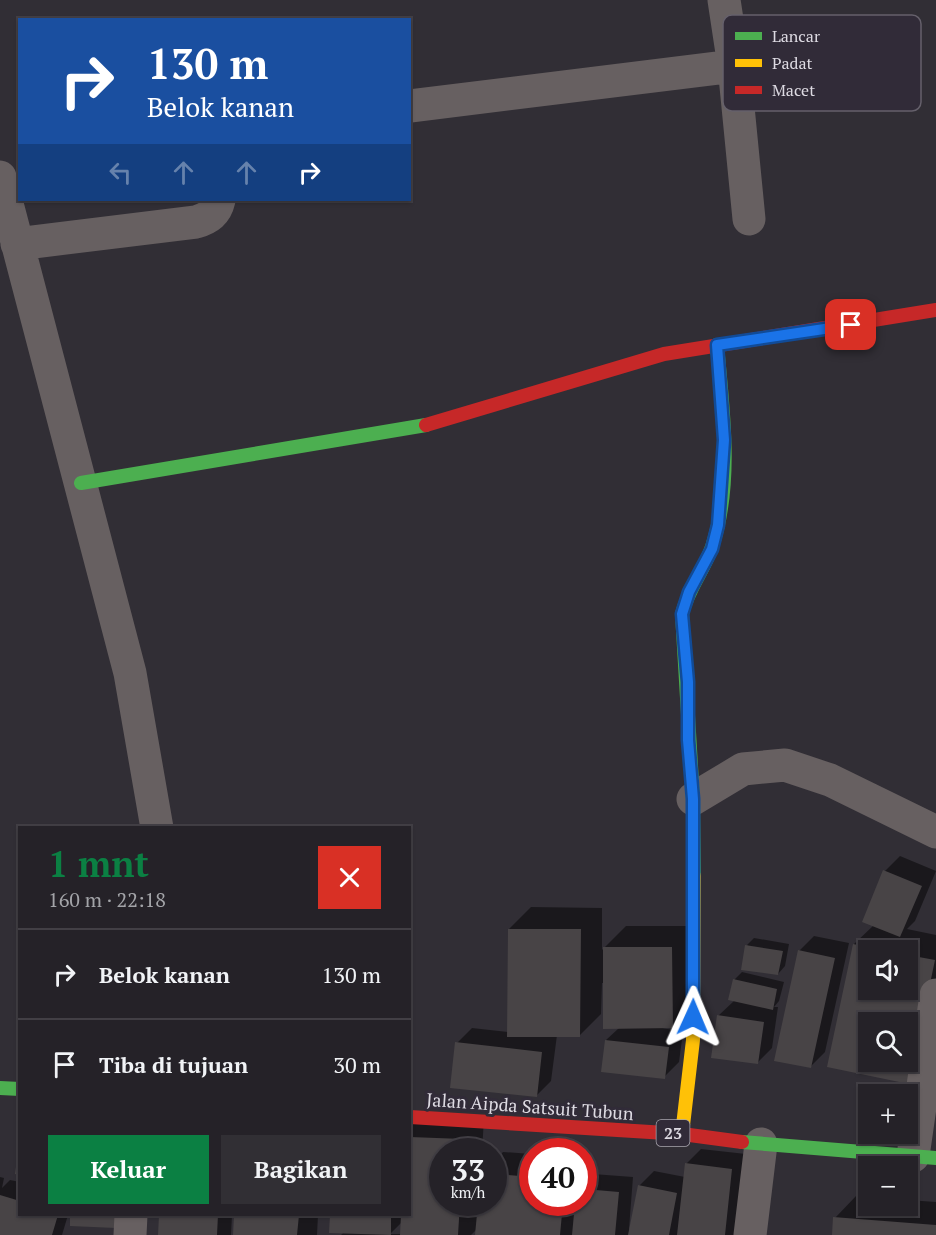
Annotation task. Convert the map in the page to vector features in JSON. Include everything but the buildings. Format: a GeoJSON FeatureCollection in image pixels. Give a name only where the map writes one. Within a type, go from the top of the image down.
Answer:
{"type":"FeatureCollection","features":[{"type":"Feature","properties":{"kind":"main road"},"geometry":{"type":"LineString","coordinates":[[81,483],[426,425],[460,417],[639,360],[717,345],[936,310]]}},
{"type":"Feature","properties":{"kind":"main road"},"geometry":{"type":"LineString","coordinates":[[682,1134],[693,1040],[693,799],[688,740],[688,682],[682,614],[689,592],[712,549],[718,525],[724,440],[717,345]]}},
{"type":"Feature","properties":{"kind":"main road"},"geometry":{"type":"LineString","coordinates":[[0,1088],[18,1089]]}},
{"type":"Feature","properties":{"kind":"main road","name":"Jalan Aipda Satsuit Tubun"},"geometry":{"type":"LineString","coordinates":[[411,1117],[682,1134],[762,1144],[925,1157]]}},
{"type":"Feature","properties":{"kind":"street"},"geometry":{"type":"LineString","coordinates":[[724,0],[726,15]]}},
{"type":"Feature","properties":{"kind":"street"},"geometry":{"type":"LineString","coordinates":[[411,106],[723,67]]}},
{"type":"Feature","properties":{"kind":"street"},"geometry":{"type":"LineString","coordinates":[[738,111],[749,219]]}},
{"type":"Feature","properties":{"kind":"street"},"geometry":{"type":"LineString","coordinates":[[0,177],[130,673],[157,826]]}},
{"type":"Feature","properties":{"kind":"street"},"geometry":{"type":"LineString","coordinates":[[17,244],[196,222],[207,219],[217,210],[219,201]]}},
{"type":"Feature","properties":{"kind":"street"},"geometry":{"type":"LineString","coordinates":[[693,799],[743,770],[785,765],[830,780],[936,832]]}},
{"type":"Feature","properties":{"kind":"street"},"geometry":{"type":"LineString","coordinates":[[925,1157],[936,994]]}},
{"type":"Feature","properties":{"kind":"street"},"geometry":{"type":"LineString","coordinates":[[750,1235],[762,1144]]}},
{"type":"Feature","properties":{"kind":"street"},"geometry":{"type":"LineString","coordinates":[[130,1235],[131,1216]]}},
{"type":"Feature","properties":{"kind":"traffic: fast"},"geometry":{"type":"LineString","coordinates":[[694,876],[693,799],[682,614],[688,596],[712,547],[722,498],[725,447],[717,345]]}},
{"type":"Feature","properties":{"kind":"traffic: fast"},"geometry":{"type":"LineString","coordinates":[[81,483],[426,425]]}},
{"type":"Feature","properties":{"kind":"traffic: fast"},"geometry":{"type":"LineString","coordinates":[[0,1088],[18,1089]]}},
{"type":"Feature","properties":{"kind":"traffic: fast"},"geometry":{"type":"LineString","coordinates":[[742,1142],[936,1158]]}},
{"type":"Feature","properties":{"kind":"traffic: slow"},"geometry":{"type":"LineString","coordinates":[[682,1134],[693,1040],[694,876]]}},
{"type":"Feature","properties":{"kind":"traffic: jam"},"geometry":{"type":"LineString","coordinates":[[426,425],[664,354],[936,310]]}},
{"type":"Feature","properties":{"kind":"traffic: jam"},"geometry":{"type":"LineString","coordinates":[[411,1117],[682,1134],[742,1142]]}},
{"type":"Feature","properties":{"kind":"route"},"geometry":{"type":"LineString","coordinates":[[693,1017],[693,799],[688,740],[688,682],[682,614],[684,602],[712,549],[718,525],[724,440],[717,345],[851,325]]}}]}
